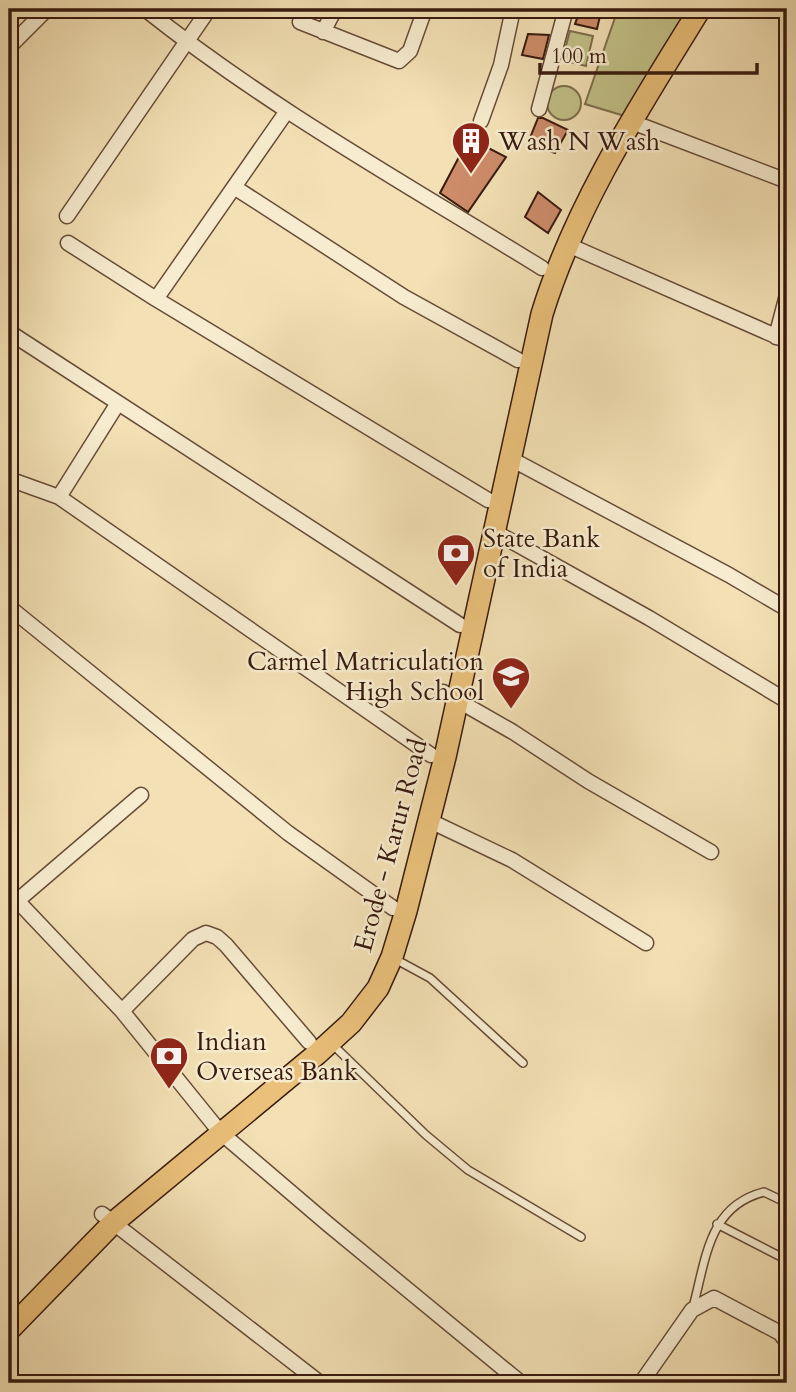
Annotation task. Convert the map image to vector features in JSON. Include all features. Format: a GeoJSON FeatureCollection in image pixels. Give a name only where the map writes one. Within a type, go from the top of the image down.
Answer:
{"type":"FeatureCollection","features":[{"type":"Feature","properties":{"kind":"main road","name":"Erode - Karur Road"},"geometry":{"type":"LineString","coordinates":[[9,1309],[108,1218],[319,1042],[364,1009],[378,988],[392,957],[406,911],[445,757],[460,625],[528,311],[553,239],[683,9]]}},
{"type":"Feature","properties":{"kind":"main road","name":"Erode - Karur Road"},"geometry":{"type":"LineString","coordinates":[[319,1042],[367,980],[380,956],[431,755],[475,628],[542,314],[566,244],[632,122],[700,9]]}},
{"type":"Feature","properties":{"kind":"main road","name":"Erode - Karur Road"},"geometry":{"type":"LineString","coordinates":[[9,1330],[108,1218]]}},
{"type":"Feature","properties":{"kind":"street"},"geometry":{"type":"LineString","coordinates":[[9,47],[47,9]]}},
{"type":"Feature","properties":{"kind":"street"},"geometry":{"type":"LineString","coordinates":[[145,9],[287,111],[542,268]]}},
{"type":"Feature","properties":{"kind":"street"},"geometry":{"type":"LineString","coordinates":[[66,216],[209,9]]}},
{"type":"Feature","properties":{"kind":"street"},"geometry":{"type":"LineString","coordinates":[[323,32],[335,9]]}},
{"type":"Feature","properties":{"kind":"street"},"geometry":{"type":"LineString","coordinates":[[300,22],[399,61],[410,51],[425,9]]}},
{"type":"Feature","properties":{"kind":"street"},"geometry":{"type":"LineString","coordinates":[[481,121],[501,65],[513,9]]}},
{"type":"Feature","properties":{"kind":"street"},"geometry":{"type":"LineString","coordinates":[[539,109],[566,9]]}},
{"type":"Feature","properties":{"kind":"street"},"geometry":{"type":"LineString","coordinates":[[156,299],[287,111]]}},
{"type":"Feature","properties":{"kind":"street"},"geometry":{"type":"LineString","coordinates":[[632,122],[787,181]]}},
{"type":"Feature","properties":{"kind":"street"},"geometry":{"type":"LineString","coordinates":[[234,187],[404,297],[518,360]]}},
{"type":"Feature","properties":{"kind":"street"},"geometry":{"type":"LineString","coordinates":[[68,243],[488,500]]}},
{"type":"Feature","properties":{"kind":"street"},"geometry":{"type":"LineString","coordinates":[[566,244],[781,339],[787,295]]}},
{"type":"Feature","properties":{"kind":"street"},"geometry":{"type":"LineString","coordinates":[[9,332],[460,625]]}},
{"type":"Feature","properties":{"kind":"street"},"geometry":{"type":"LineString","coordinates":[[59,497],[118,403]]}},
{"type":"Feature","properties":{"kind":"street"},"geometry":{"type":"LineString","coordinates":[[511,458],[787,609]]}},
{"type":"Feature","properties":{"kind":"street"},"geometry":{"type":"LineString","coordinates":[[9,479],[59,497],[431,755]]}},
{"type":"Feature","properties":{"kind":"street"},"geometry":{"type":"LineString","coordinates":[[495,532],[649,618],[787,701]]}},
{"type":"Feature","properties":{"kind":"street"},"geometry":{"type":"LineString","coordinates":[[9,607],[288,833],[393,908]]}},
{"type":"Feature","properties":{"kind":"street"},"geometry":{"type":"LineString","coordinates":[[450,696],[513,732],[588,781],[711,852]]}},
{"type":"Feature","properties":{"kind":"street"},"geometry":{"type":"LineString","coordinates":[[141,795],[13,897],[121,1012],[216,1127],[329,1225],[521,1383]]}},
{"type":"Feature","properties":{"kind":"street"},"geometry":{"type":"LineString","coordinates":[[428,820],[512,860],[646,943]]}},
{"type":"Feature","properties":{"kind":"street"},"geometry":{"type":"LineString","coordinates":[[121,1012],[193,939],[206,933],[217,937],[226,945],[319,1042]]}},
{"type":"Feature","properties":{"kind":"street"},"geometry":{"type":"LineString","coordinates":[[108,1218],[320,1383]]}},
{"type":"Feature","properties":{"kind":"street"},"geometry":{"type":"LineString","coordinates":[[641,1383],[692,1310],[713,1298],[780,1333],[787,1342]]}},
{"type":"Feature","properties":{"kind":"lane"},"geometry":{"type":"LineString","coordinates":[[392,957],[430,978],[523,1063]]}},
{"type":"Feature","properties":{"kind":"lane"},"geometry":{"type":"LineString","coordinates":[[319,1042],[460,1164],[512,1198],[581,1237]]}},
{"type":"Feature","properties":{"kind":"lane"},"geometry":{"type":"LineString","coordinates":[[692,1310],[718,1224],[734,1205],[753,1195],[770,1193],[787,1203]]}},
{"type":"Feature","properties":{"kind":"lane"},"geometry":{"type":"LineString","coordinates":[[718,1224],[787,1260]]}},
{"type":"Feature","properties":{"kind":"shaded area"},"geometry":{"type":"Polygon","coordinates":[[[618,9],[687,9],[628,117],[585,104],[618,9]]]}},
{"type":"Feature","properties":{"kind":"shaded area"},"geometry":{"type":"Polygon","coordinates":[[[570,31],[593,36],[586,66],[562,60],[570,31]]]}},
{"type":"Feature","properties":{"kind":"shaded area"},"geometry":{"type":"Polygon","coordinates":[[[564,86],[576,91],[581,103],[576,115],[564,120],[552,115],[547,103],[552,91],[564,86]]]}},
{"type":"Feature","properties":{"kind":"building"},"geometry":{"type":"Polygon","coordinates":[[[580,10],[600,16],[597,29],[575,24],[580,10]]]}},
{"type":"Feature","properties":{"kind":"building"},"geometry":{"type":"Polygon","coordinates":[[[528,34],[549,35],[543,59],[522,55],[528,34]]]}},
{"type":"Feature","properties":{"kind":"building"},"geometry":{"type":"Polygon","coordinates":[[[538,118],[568,130],[555,153],[528,143],[538,118]]]}},
{"type":"Feature","properties":{"kind":"building","name":"Wash N Wash"},"geometry":{"type":"Polygon","coordinates":[[[469,138],[506,157],[468,212],[440,193],[469,138]]]}},
{"type":"Feature","properties":{"kind":"building"},"geometry":{"type":"Polygon","coordinates":[[[538,192],[561,210],[548,233],[525,217],[538,192]]]}},
{"type":"Feature","properties":{"kind":"place","name":"Wash N Wash"},"geometry":{"type":"Point","coordinates":[471,175]}},
{"type":"Feature","properties":{"kind":"place","name":"State Bank of India"},"geometry":{"type":"Point","coordinates":[456,587]}},
{"type":"Feature","properties":{"kind":"place","name":"Carmel Matriculation High School"},"geometry":{"type":"Point","coordinates":[511,710]}},
{"type":"Feature","properties":{"kind":"place","name":"Indian Overseas Bank"},"geometry":{"type":"Point","coordinates":[169,1090]}}]}
